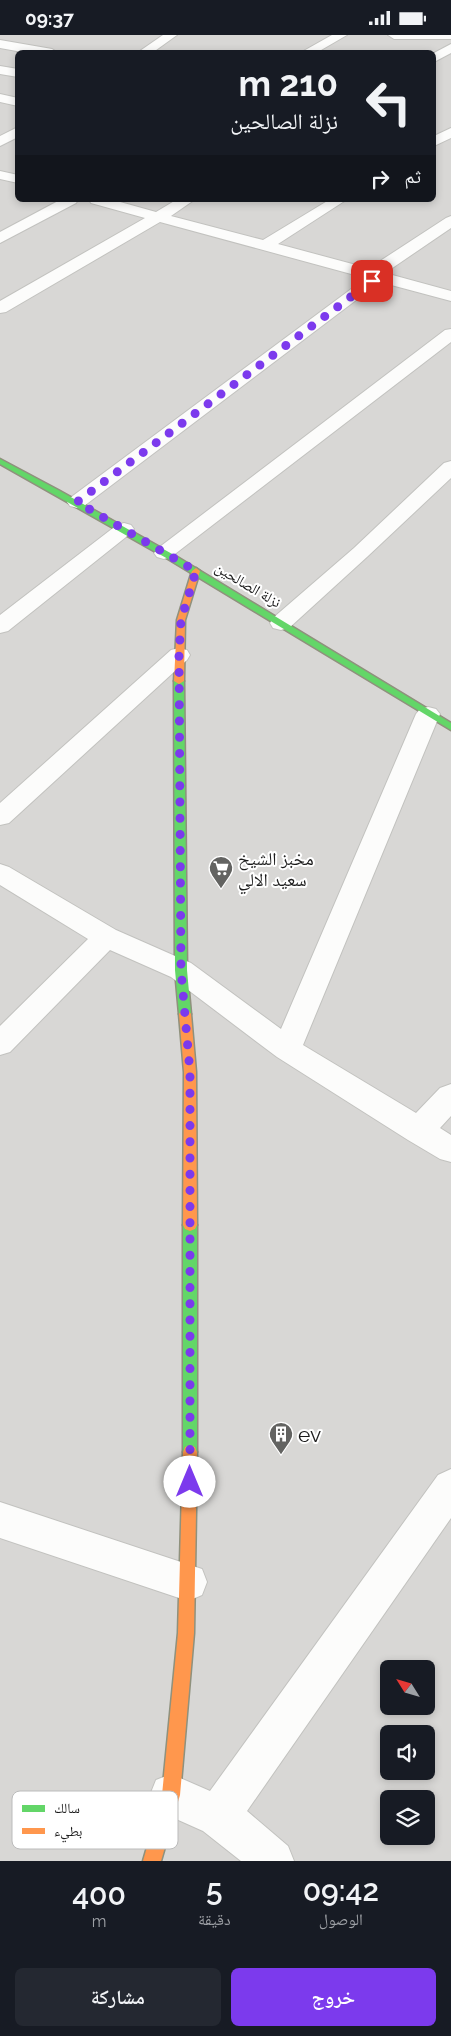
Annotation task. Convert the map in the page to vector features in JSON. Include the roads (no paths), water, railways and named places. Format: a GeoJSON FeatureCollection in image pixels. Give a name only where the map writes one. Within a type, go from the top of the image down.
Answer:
{"type":"FeatureCollection","features":[{"type":"Feature","properties":{"kind":"street"},"geometry":{"type":"LineString","coordinates":[[148,50],[171,35]]}},
{"type":"Feature","properties":{"kind":"street"},"geometry":{"type":"LineString","coordinates":[[312,50],[341,35]]}},
{"type":"Feature","properties":{"kind":"street"},"geometry":{"type":"LineString","coordinates":[[394,35],[451,35]]}},
{"type":"Feature","properties":{"kind":"street"},"geometry":{"type":"LineString","coordinates":[[0,44],[35,50]]}},
{"type":"Feature","properties":{"kind":"street"},"geometry":{"type":"LineString","coordinates":[[436,57],[451,48]]}},
{"type":"Feature","properties":{"kind":"street"},"geometry":{"type":"LineString","coordinates":[[0,70],[15,72]]}},
{"type":"Feature","properties":{"kind":"street"},"geometry":{"type":"LineString","coordinates":[[0,98],[15,100]]}},
{"type":"Feature","properties":{"kind":"street"},"geometry":{"type":"LineString","coordinates":[[0,125],[15,129]]}},
{"type":"Feature","properties":{"kind":"street"},"geometry":{"type":"LineString","coordinates":[[0,142],[15,132]]}},
{"type":"Feature","properties":{"kind":"street"},"geometry":{"type":"LineString","coordinates":[[0,175],[15,178]]}},
{"type":"Feature","properties":{"kind":"street"},"geometry":{"type":"LineString","coordinates":[[0,238],[67,202]]}},
{"type":"Feature","properties":{"kind":"street"},"geometry":{"type":"LineString","coordinates":[[103,202],[376,274],[451,296]]}},
{"type":"Feature","properties":{"kind":"street"},"geometry":{"type":"LineString","coordinates":[[0,308],[184,202]]}},
{"type":"Feature","properties":{"kind":"street"},"geometry":{"type":"LineString","coordinates":[[266,245],[336,202]]}},
{"type":"Feature","properties":{"kind":"street"},"geometry":{"type":"LineString","coordinates":[[77,502],[372,281],[380,268],[451,221]]}},
{"type":"Feature","properties":{"kind":"street"},"geometry":{"type":"LineString","coordinates":[[164,553],[451,334]]}},
{"type":"Feature","properties":{"kind":"street","name":"نزلة الصالحين"},"geometry":{"type":"LineString","coordinates":[[0,461],[77,502],[196,571],[451,727]]}},
{"type":"Feature","properties":{"kind":"street"},"geometry":{"type":"LineString","coordinates":[[281,623],[361,552],[451,467]]}},
{"type":"Feature","properties":{"kind":"street"},"geometry":{"type":"LineString","coordinates":[[0,626],[124,529]]}},
{"type":"Feature","properties":{"kind":"street"},"geometry":{"type":"LineString","coordinates":[[171,1791],[186,1633],[190,1501],[190,1072],[181,970],[179,655],[181,620],[196,571]]}},
{"type":"Feature","properties":{"kind":"street"},"geometry":{"type":"LineString","coordinates":[[0,817],[179,655]]}},
{"type":"Feature","properties":{"kind":"street"},"geometry":{"type":"LineString","coordinates":[[287,1049],[428,713]]}},
{"type":"Feature","properties":{"kind":"street"},"geometry":{"type":"LineString","coordinates":[[0,873],[106,937],[181,970],[287,1049],[451,1150]]}},
{"type":"Feature","properties":{"kind":"street"},"geometry":{"type":"LineString","coordinates":[[0,1044],[106,937]]}},
{"type":"Feature","properties":{"kind":"street"},"geometry":{"type":"LineString","coordinates":[[419,1131],[451,1096]]}},
{"type":"Feature","properties":{"kind":"street"},"geometry":{"type":"LineString","coordinates":[[218,1816],[451,1487]]}},
{"type":"Feature","properties":{"kind":"street"},"geometry":{"type":"LineString","coordinates":[[0,1520],[188,1582]]}},
{"type":"Feature","properties":{"kind":"street"},"geometry":{"type":"LineString","coordinates":[[178,1798],[218,1816],[274,1861]]}},
{"type":"Feature","properties":{"kind":"place","name":"مخبز الشيخ سعيد الالي"},"geometry":{"type":"Point","coordinates":[221,889]}},
{"type":"Feature","properties":{"kind":"place","name":"ev"},"geometry":{"type":"Point","coordinates":[281,1455]}}]}
